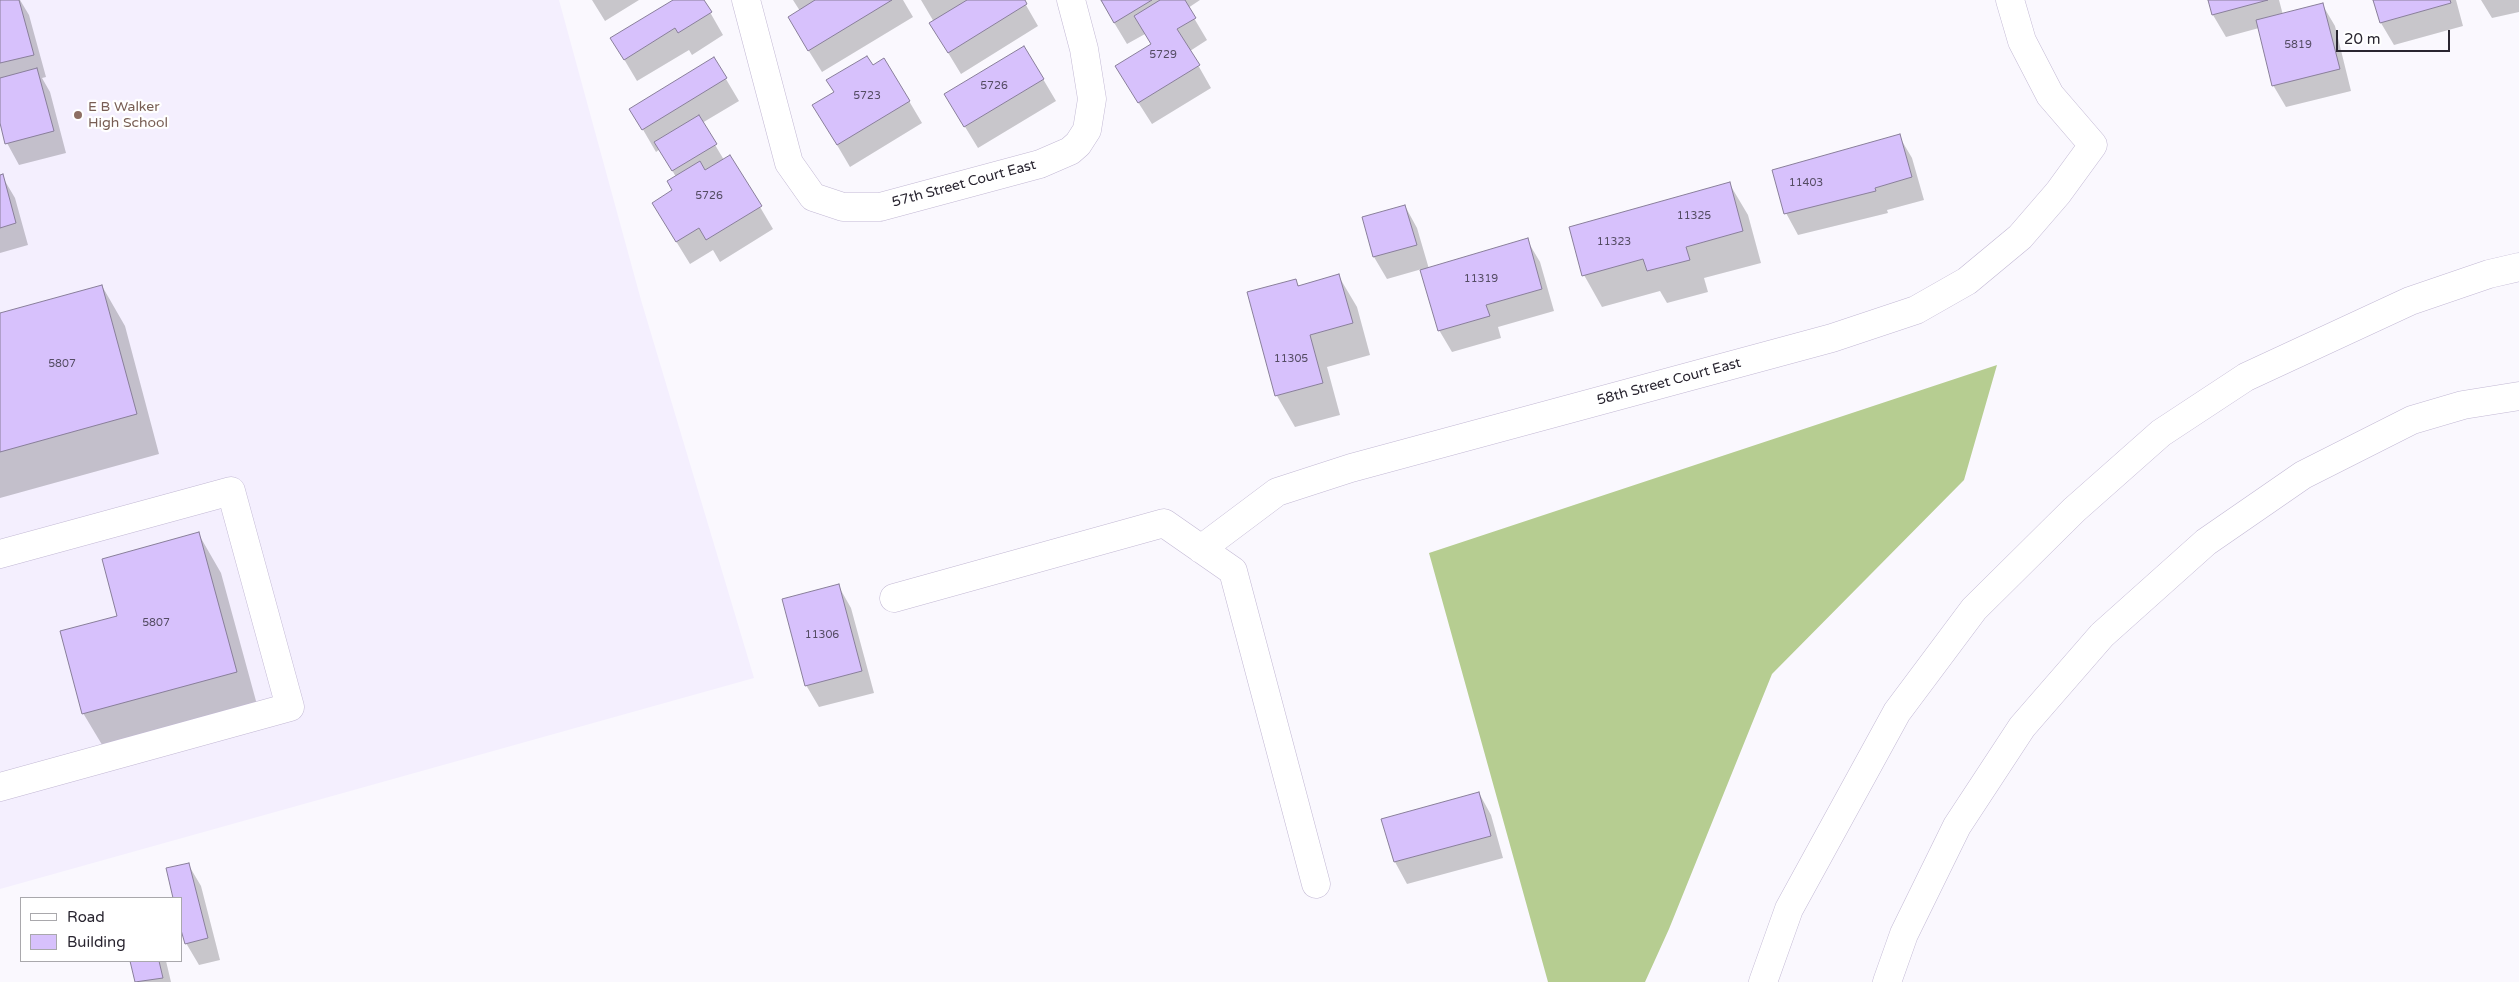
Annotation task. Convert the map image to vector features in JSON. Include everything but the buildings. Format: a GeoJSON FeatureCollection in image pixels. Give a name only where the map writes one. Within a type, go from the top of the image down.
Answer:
{"type":"FeatureCollection","features":[{"type":"Feature","properties":{"kind":"main road","name":"57th Street Court East"},"geometry":{"type":"LineString","coordinates":[[746,0],[789,163],[813,196],[843,207],[880,207],[1040,164],[1070,151],[1078,144],[1087,130],[1091,117],[1091,87],[1084,49],[1071,0]]}},
{"type":"Feature","properties":{"kind":"main road","name":"58th Street Court East"},"geometry":{"type":"LineString","coordinates":[[1201,549],[1276,492],[1351,468],[1832,338],[1916,310],[1967,280],[2020,237],[2058,193],[2093,145],[2050,95],[2022,42],[2010,0]]}},
{"type":"Feature","properties":{"kind":"main road"},"geometry":{"type":"LineString","coordinates":[[1762,982],[1789,909],[1897,712],[1974,609],[2074,510],[2161,433],[2246,378],[2410,300],[2489,274],[2519,267]]}},
{"type":"Feature","properties":{"kind":"main road"},"geometry":{"type":"LineString","coordinates":[[1887,982],[1904,934],[1957,826],[2022,728],[2102,635],[2206,542],[2303,475],[2412,420],[2463,405],[2519,396]]}},
{"type":"Feature","properties":{"kind":"main road"},"geometry":{"type":"LineString","coordinates":[[0,554],[231,491],[290,708],[0,787]]}},
{"type":"Feature","properties":{"kind":"main road"},"geometry":{"type":"LineString","coordinates":[[894,598],[1164,523],[1233,571],[1316,884]]}},
{"type":"Feature","properties":{"kind":"shaded area"},"geometry":{"type":"Polygon","coordinates":[[[0,0],[559,0],[641,300],[754,678],[0,889],[0,0]]]}},
{"type":"Feature","properties":{"kind":"green space"},"geometry":{"type":"Polygon","coordinates":[[[1997,365],[1964,480],[1772,674],[1669,929],[1645,982],[1548,982],[1429,553],[1997,365]]]}},
{"type":"Feature","properties":{"kind":"place","name":"E B Walker High School"},"geometry":{"type":"Point","coordinates":[78,115]}}]}
